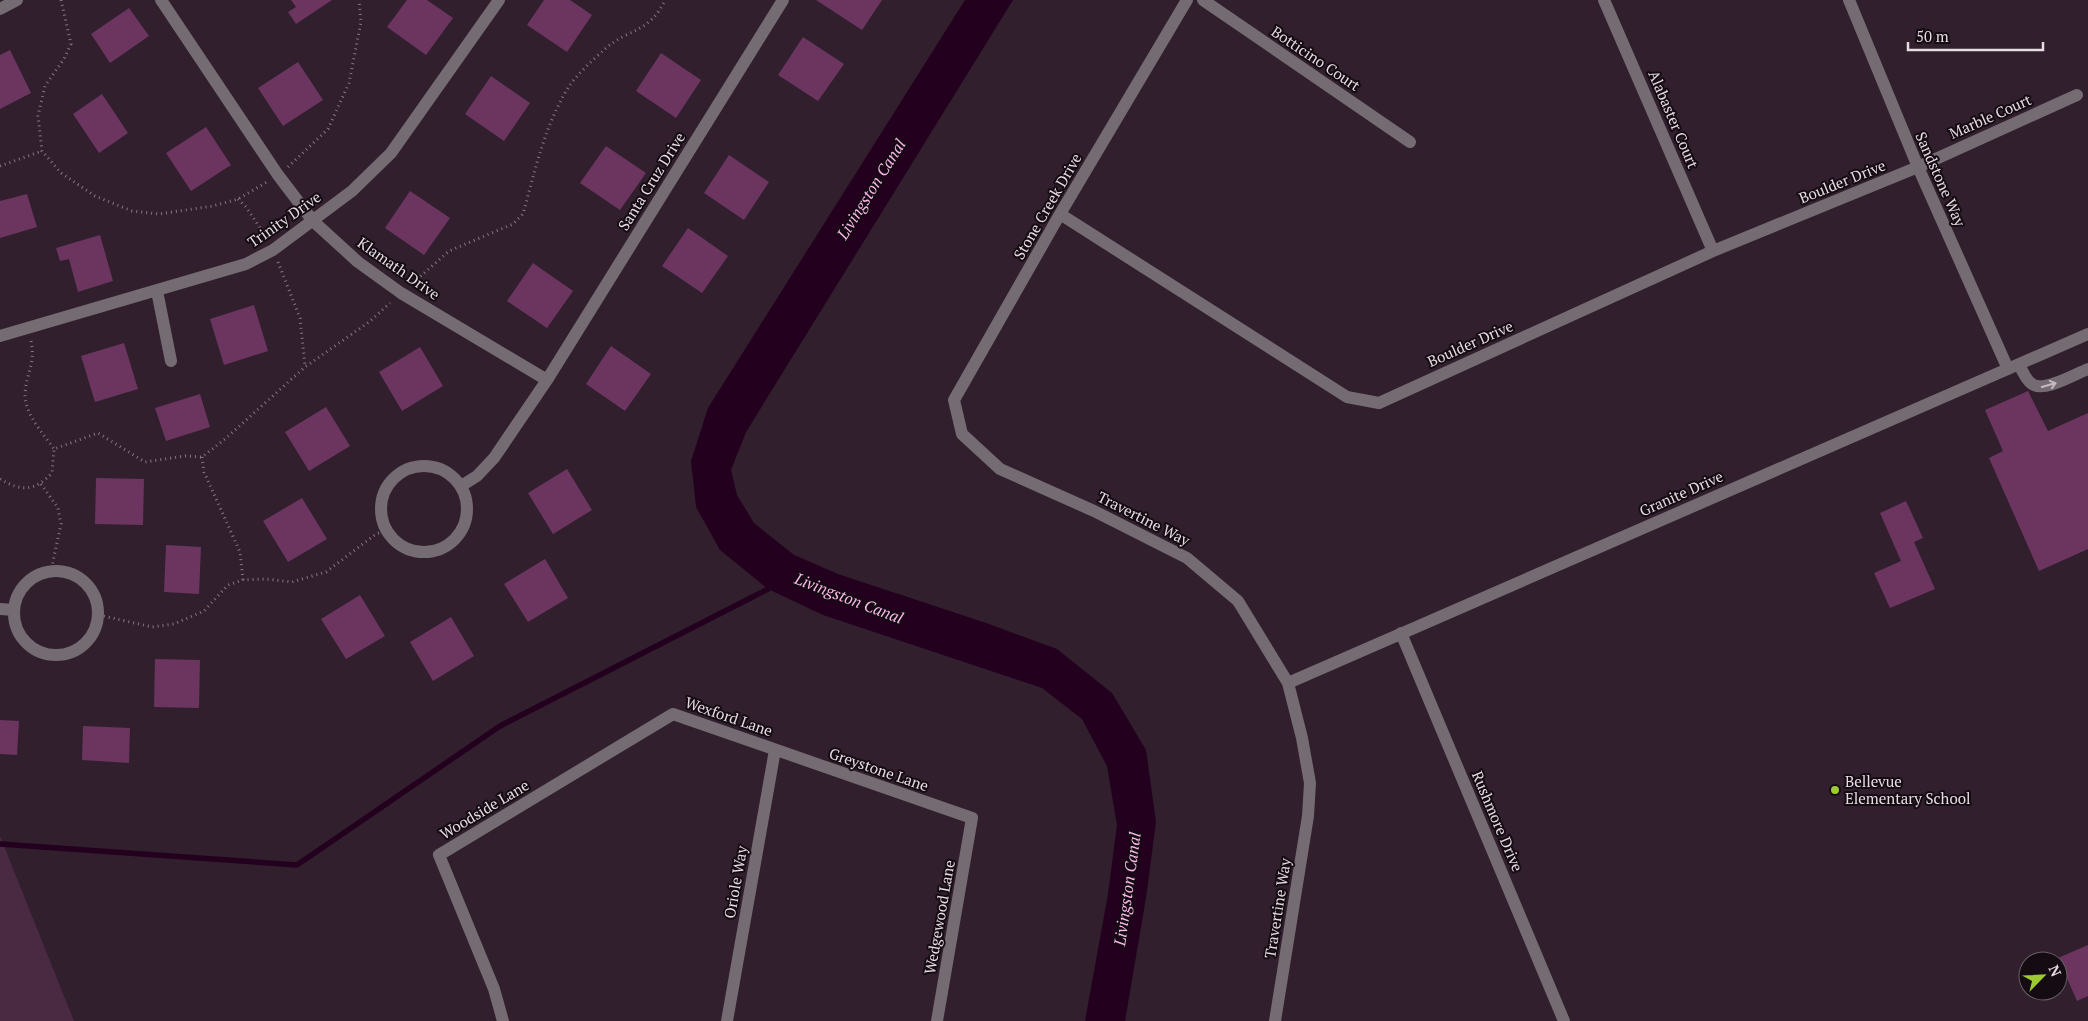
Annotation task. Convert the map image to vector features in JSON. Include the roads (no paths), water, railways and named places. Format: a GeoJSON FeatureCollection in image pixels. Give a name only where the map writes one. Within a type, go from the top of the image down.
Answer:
{"type":"FeatureCollection","features":[{"type":"Feature","properties":{"kind":"street"},"geometry":{"type":"LineString","coordinates":[[0,9],[18,0]]}},
{"type":"Feature","properties":{"kind":"street","name":"Klamath Drive"},"geometry":{"type":"LineString","coordinates":[[160,0],[278,175],[313,221],[358,262],[402,293],[547,380]]}},
{"type":"Feature","properties":{"kind":"street","name":"Trinity Drive"},"geometry":{"type":"LineString","coordinates":[[0,336],[246,264],[273,250],[352,191],[391,153],[499,0]]}},
{"type":"Feature","properties":{"kind":"street","name":"Santa Cruz Drive"},"geometry":{"type":"LineString","coordinates":[[461,486],[477,476],[494,458],[547,380],[783,0]]}},
{"type":"Feature","properties":{"kind":"street","name":"Stone Creek Drive"},"geometry":{"type":"LineString","coordinates":[[962,434],[954,400],[1060,214],[1187,0]]}},
{"type":"Feature","properties":{"kind":"street","name":"Botticino Court"},"geometry":{"type":"LineString","coordinates":[[1203,0],[1410,142]]}},
{"type":"Feature","properties":{"kind":"street","name":"Alabaster Court"},"geometry":{"type":"LineString","coordinates":[[1604,0],[1713,251]]}},
{"type":"Feature","properties":{"kind":"street","name":"Sandstone Way"},"geometry":{"type":"LineString","coordinates":[[1849,0],[1918,168],[2014,367],[2031,384],[2037,387],[2052,385],[2088,369]]}},
{"type":"Feature","properties":{"kind":"street","name":"Marble Court"},"geometry":{"type":"LineString","coordinates":[[1918,168],[2077,95]]}},
{"type":"Feature","properties":{"kind":"street","name":"Boulder Drive"},"geometry":{"type":"LineString","coordinates":[[1060,214],[1347,397],[1380,403],[1713,251],[1918,168]]}},
{"type":"Feature","properties":{"kind":"street"},"geometry":{"type":"LineString","coordinates":[[157,291],[171,361]]}},
{"type":"Feature","properties":{"kind":"street","name":"Granite Drive"},"geometry":{"type":"LineString","coordinates":[[1288,682],[2088,334]]}},
{"type":"Feature","properties":{"kind":"street","name":"Travertine Way"},"geometry":{"type":"LineString","coordinates":[[962,434],[1000,469],[1094,511],[1187,558],[1238,601],[1288,682],[1302,738],[1310,783],[1308,816],[1275,1021]]}},
{"type":"Feature","properties":{"kind":"street"},"geometry":{"type":"LineString","coordinates":[[418,467],[433,467],[443,470],[461,486],[467,500],[466,518],[461,532],[452,542],[439,550],[428,552],[402,546],[387,530],[382,511],[385,491],[394,478],[407,470],[418,467]]}},
{"type":"Feature","properties":{"kind":"street"},"geometry":{"type":"LineString","coordinates":[[51,571],[66,572],[80,577],[90,587],[97,600],[96,630],[82,646],[62,655],[47,654],[34,648],[23,638],[16,625],[14,610],[18,596],[26,584],[37,575],[51,571]]}},
{"type":"Feature","properties":{"kind":"street"},"geometry":{"type":"LineString","coordinates":[[0,609],[14,610]]}},
{"type":"Feature","properties":{"kind":"street","name":"Rushmore Drive"},"geometry":{"type":"LineString","coordinates":[[1401,633],[1564,1021]]}},
{"type":"Feature","properties":{"kind":"street","name":"Wexford Lane"},"geometry":{"type":"LineString","coordinates":[[672,714],[775,750]]}},
{"type":"Feature","properties":{"kind":"street","name":"Woodside Lane"},"geometry":{"type":"LineString","coordinates":[[503,1021],[494,989],[439,855],[672,714]]}},
{"type":"Feature","properties":{"kind":"street","name":"Greystone Lane"},"geometry":{"type":"LineString","coordinates":[[775,750],[972,818]]}},
{"type":"Feature","properties":{"kind":"street","name":"Oriole Way"},"geometry":{"type":"LineString","coordinates":[[728,1021],[775,750]]}},
{"type":"Feature","properties":{"kind":"street","name":"Wedgewood Lane"},"geometry":{"type":"LineString","coordinates":[[937,1021],[972,818]]}},
{"type":"Feature","properties":{"kind":"water","name":"Livingston Canal"},"geometry":{"type":"Polygon","coordinates":[[[965,0],[1013,0],[746,432],[731,470],[737,495],[754,523],[794,555],[838,574],[989,624],[1057,649],[1112,693],[1146,750],[1156,822],[1146,898],[1125,1021],[1085,1021],[1108,894],[1117,825],[1107,766],[1082,719],[1042,688],[823,615],[768,589],[720,550],[696,507],[691,461],[708,408],[965,0]]]}},
{"type":"Feature","properties":{"kind":"waterway"},"geometry":{"type":"LineString","coordinates":[[0,844],[297,865],[500,726],[768,589],[773,583]]}},
{"type":"Feature","properties":{"kind":"place","name":"Bellevue Elementary School"},"geometry":{"type":"Point","coordinates":[1835,790]}}]}
